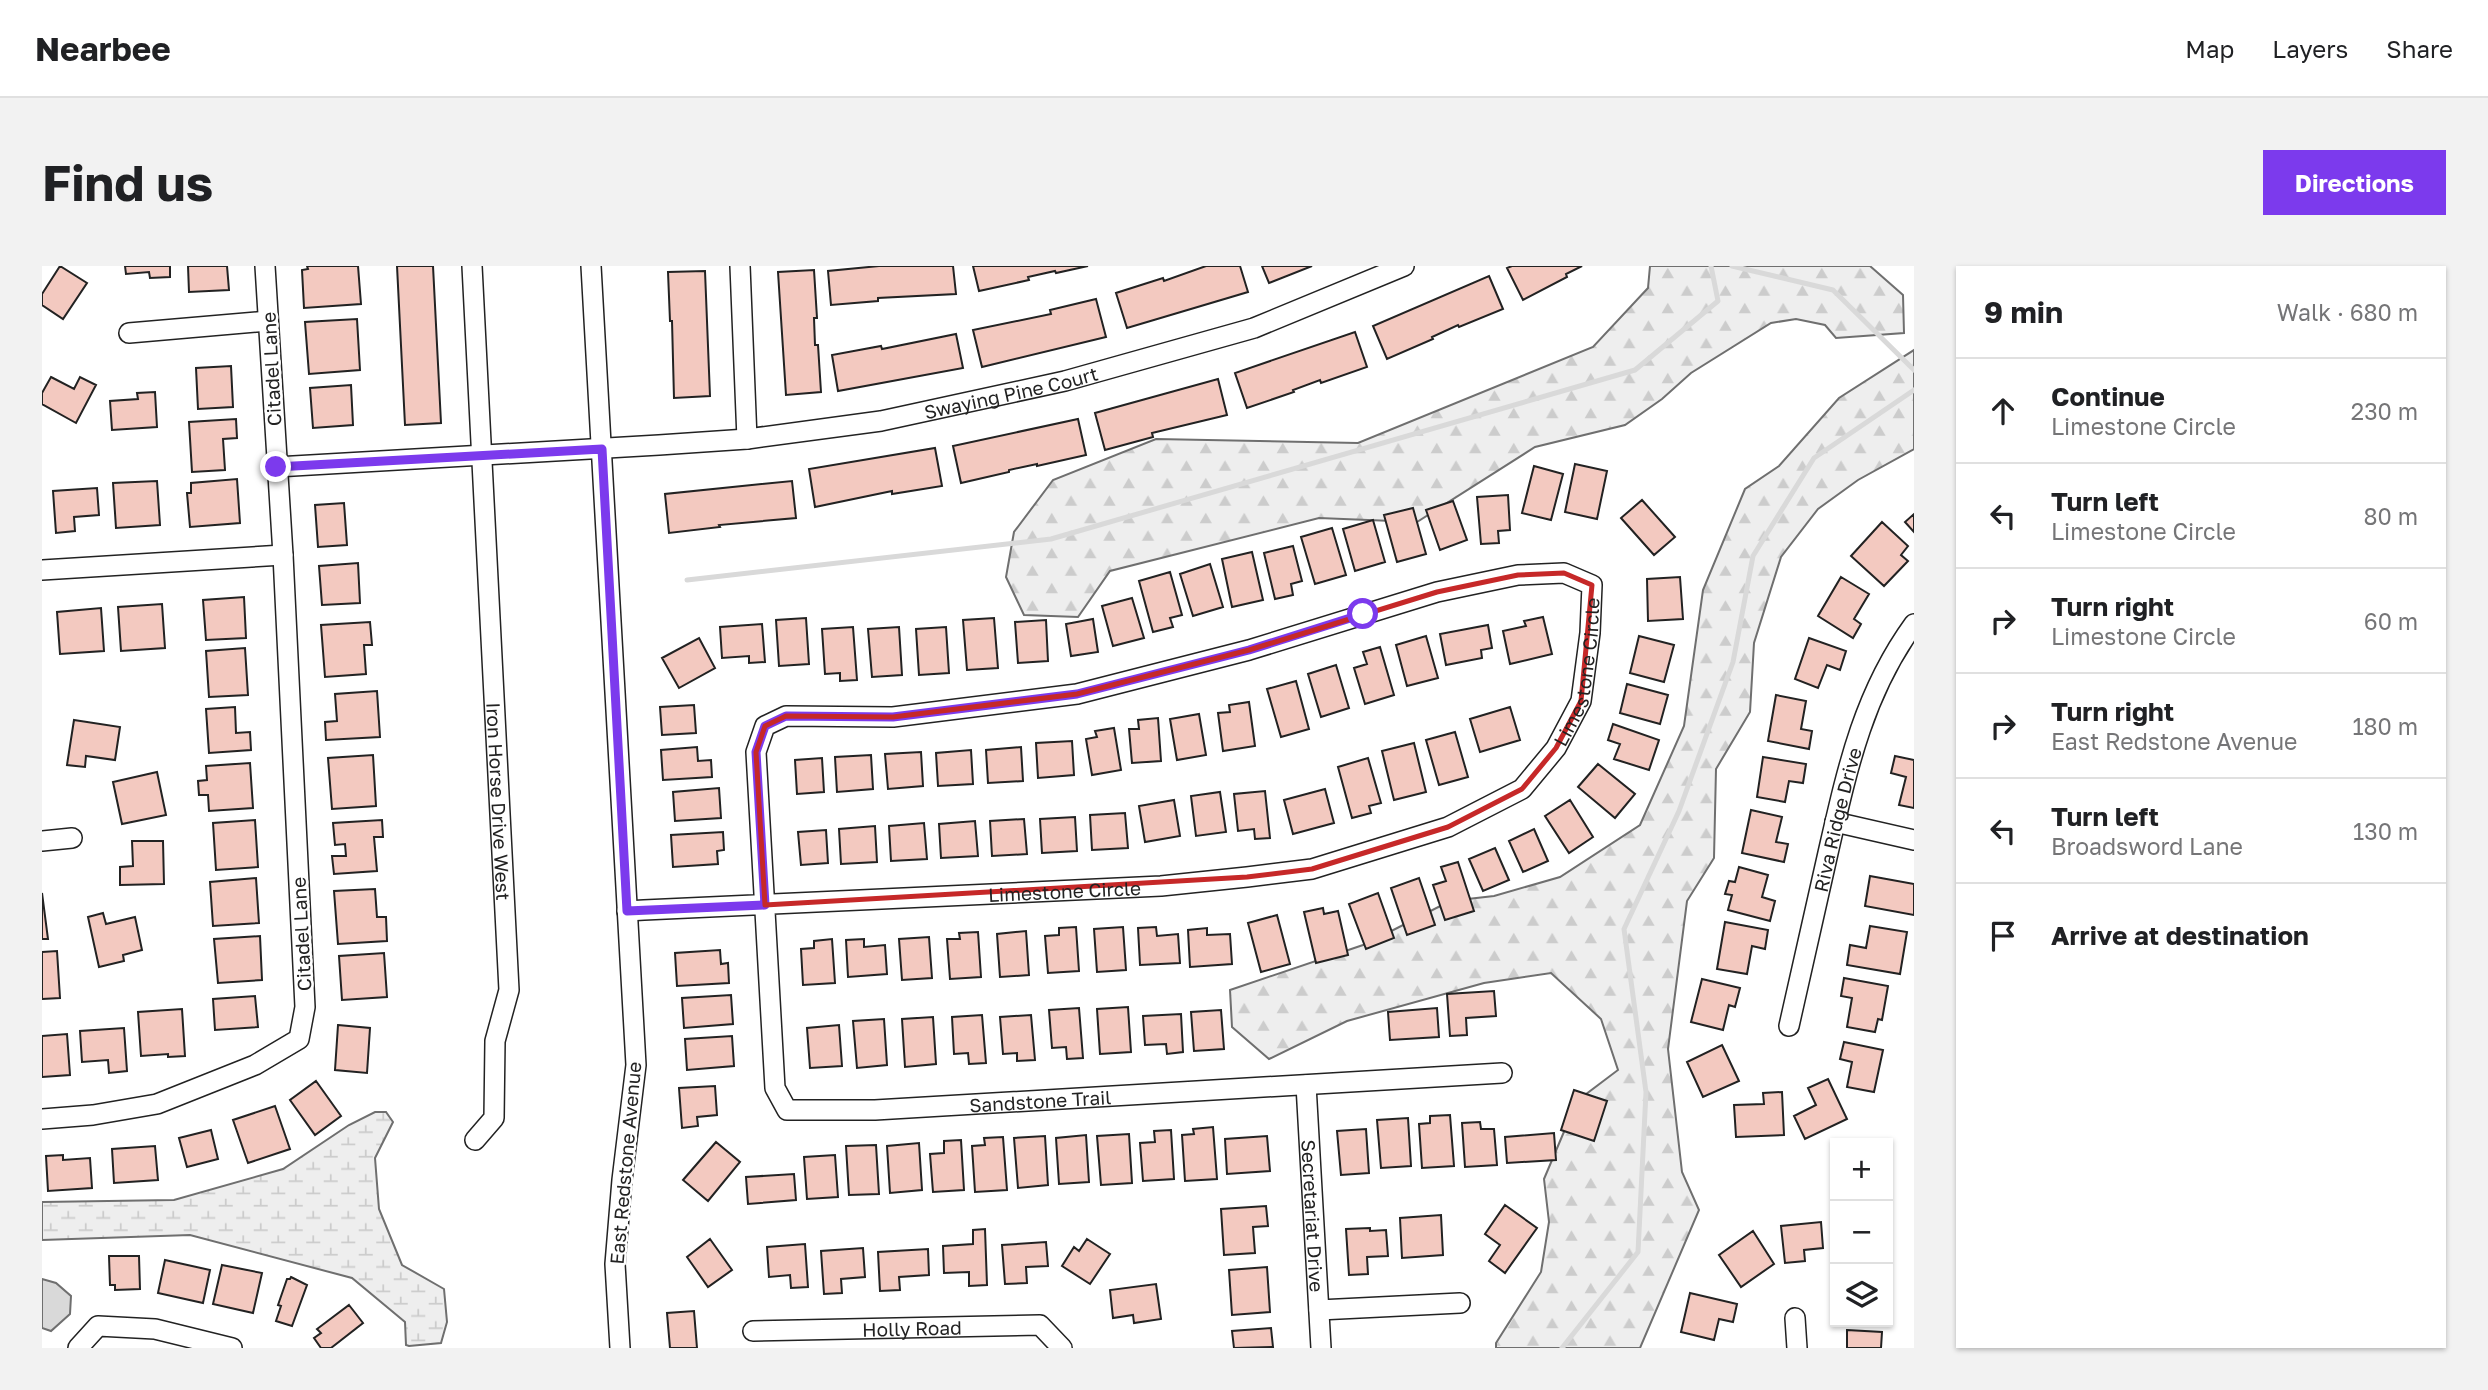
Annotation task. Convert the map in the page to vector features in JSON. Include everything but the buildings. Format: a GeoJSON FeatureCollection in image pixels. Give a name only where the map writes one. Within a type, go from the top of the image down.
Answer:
{"type":"FeatureCollection","features":[{"type":"Feature","properties":{"kind":"street","name":"Citadel Lane"},"geometry":{"type":"LineString","coordinates":[[42,1119],[93,1115],[157,1104],[255,1065],[299,1039],[305,1007],[283,555],[265,266]]}},
{"type":"Feature","properties":{"kind":"street","name":"Iron Horse Drive West"},"geometry":{"type":"LineString","coordinates":[[472,266],[509,990],[495,1041],[494,1118],[475,1140]]}},
{"type":"Feature","properties":{"kind":"street","name":"East Redstone Avenue"},"geometry":{"type":"LineString","coordinates":[[591,266],[636,1065],[615,1264],[620,1348]]}},
{"type":"Feature","properties":{"kind":"street"},"geometry":{"type":"LineString","coordinates":[[740,266],[747,439]]}},
{"type":"Feature","properties":{"kind":"street","name":"Swaying Pine Court"},"geometry":{"type":"LineString","coordinates":[[276,467],[747,439],[881,421],[1065,381],[1254,328],[1404,266]]}},
{"type":"Feature","properties":{"kind":"street"},"geometry":{"type":"LineString","coordinates":[[129,333],[268,321]]}},
{"type":"Feature","properties":{"kind":"street"},"geometry":{"type":"LineString","coordinates":[[42,570],[283,555]]}},
{"type":"Feature","properties":{"kind":"street","name":"Limestone Circle"},"geometry":{"type":"LineString","coordinates":[[627,911],[765,905],[1161,886],[1312,869],[1448,827],[1522,789],[1556,748],[1581,701],[1590,633],[1592,585],[1564,573],[1518,575],[1437,592],[1249,650],[1077,694],[893,717],[786,716],[765,726],[756,752],[765,905]]}},
{"type":"Feature","properties":{"kind":"street","name":"Riva Ridge Drive"},"geometry":{"type":"LineString","coordinates":[[1789,1026],[1850,758],[1866,710],[1884,670],[1914,624]]}},
{"type":"Feature","properties":{"kind":"street"},"geometry":{"type":"LineString","coordinates":[[1835,822],[1914,840]]}},
{"type":"Feature","properties":{"kind":"street"},"geometry":{"type":"LineString","coordinates":[[42,841],[72,838]]}},
{"type":"Feature","properties":{"kind":"street","name":"Sandstone Trail"},"geometry":{"type":"LineString","coordinates":[[765,905],[775,1088],[787,1110],[875,1110],[1502,1073]]}},
{"type":"Feature","properties":{"kind":"street","name":"Secretariat Drive"},"geometry":{"type":"LineString","coordinates":[[1306,1085],[1321,1348]]}},
{"type":"Feature","properties":{"kind":"street"},"geometry":{"type":"LineString","coordinates":[[1319,1310],[1460,1304]]}},
{"type":"Feature","properties":{"kind":"street"},"geometry":{"type":"LineString","coordinates":[[1795,1318],[1797,1348]]}},
{"type":"Feature","properties":{"kind":"street","name":"Holly Road"},"geometry":{"type":"LineString","coordinates":[[753,1331],[1041,1325],[1062,1348]]}},
{"type":"Feature","properties":{"kind":"street"},"geometry":{"type":"LineString","coordinates":[[78,1348],[98,1326],[155,1329],[232,1348]]}},
{"type":"Feature","properties":{"kind":"highlighted area"},"geometry":{"type":"Polygon","coordinates":[[[1564,573],[1592,585],[1581,701],[1556,748],[1522,789],[1448,827],[1312,869],[1247,877],[765,905],[756,752],[765,726],[786,716],[893,717],[1077,694],[1249,650],[1437,592],[1518,575],[1564,573]]]}},
{"type":"Feature","properties":{"kind":"green space"},"geometry":{"type":"Polygon","coordinates":[[[1650,266],[1870,266],[1903,295],[1904,333],[1836,338],[1825,325],[1796,319],[1771,323],[1691,373],[1662,399],[1625,425],[1535,447],[1417,522],[1319,518],[1110,571],[1078,617],[1024,615],[1006,577],[1014,532],[1053,480],[1156,439],[1358,443],[1593,347],[1648,288],[1650,266]]]}},
{"type":"Feature","properties":{"kind":"green space"},"geometry":{"type":"Polygon","coordinates":[[[1914,350],[1914,449],[1858,480],[1818,509],[1781,557],[1754,643],[1750,712],[1716,769],[1714,858],[1687,901],[1668,1049],[1682,1172],[1699,1210],[1640,1348],[1496,1348],[1496,1343],[1541,1272],[1549,1222],[1544,1179],[1577,1101],[1618,1070],[1601,1019],[1551,973],[1484,983],[1347,1021],[1269,1059],[1232,1027],[1230,990],[1366,944],[1450,901],[1494,896],[1560,877],[1640,825],[1684,726],[1703,590],[1745,489],[1779,466],[1839,398],[1914,350]]]}},
{"type":"Feature","properties":{"kind":"green space"},"geometry":{"type":"Polygon","coordinates":[[[375,1112],[386,1112],[393,1122],[375,1158],[379,1209],[402,1265],[444,1289],[447,1322],[441,1343],[406,1345],[405,1322],[352,1278],[190,1235],[42,1240],[42,1202],[174,1200],[283,1169],[349,1125],[375,1112]]]}},
{"type":"Feature","properties":{"kind":"shaded area"},"geometry":{"type":"Polygon","coordinates":[[[42,1279],[56,1283],[71,1296],[70,1314],[51,1331],[42,1328],[42,1279]]]}},
{"type":"Feature","properties":{"kind":"waterway"},"geometry":{"type":"LineString","coordinates":[[687,580],[1051,539],[1635,370],[1718,301],[1711,266]]}},
{"type":"Feature","properties":{"kind":"waterway"},"geometry":{"type":"LineString","coordinates":[[1732,266],[1833,290],[1914,370]]}},
{"type":"Feature","properties":{"kind":"waterway"},"geometry":{"type":"LineString","coordinates":[[1562,1348],[1638,1252],[1646,1092],[1624,929],[1679,811],[1733,662],[1753,556],[1814,458],[1914,390]]}},
{"type":"Feature","properties":{"kind":"route"},"geometry":{"type":"LineString","coordinates":[[276,467],[602,449],[627,911],[765,905],[756,752],[765,726],[786,716],[893,717],[1077,694],[1249,650],[1363,614]]}}]}
